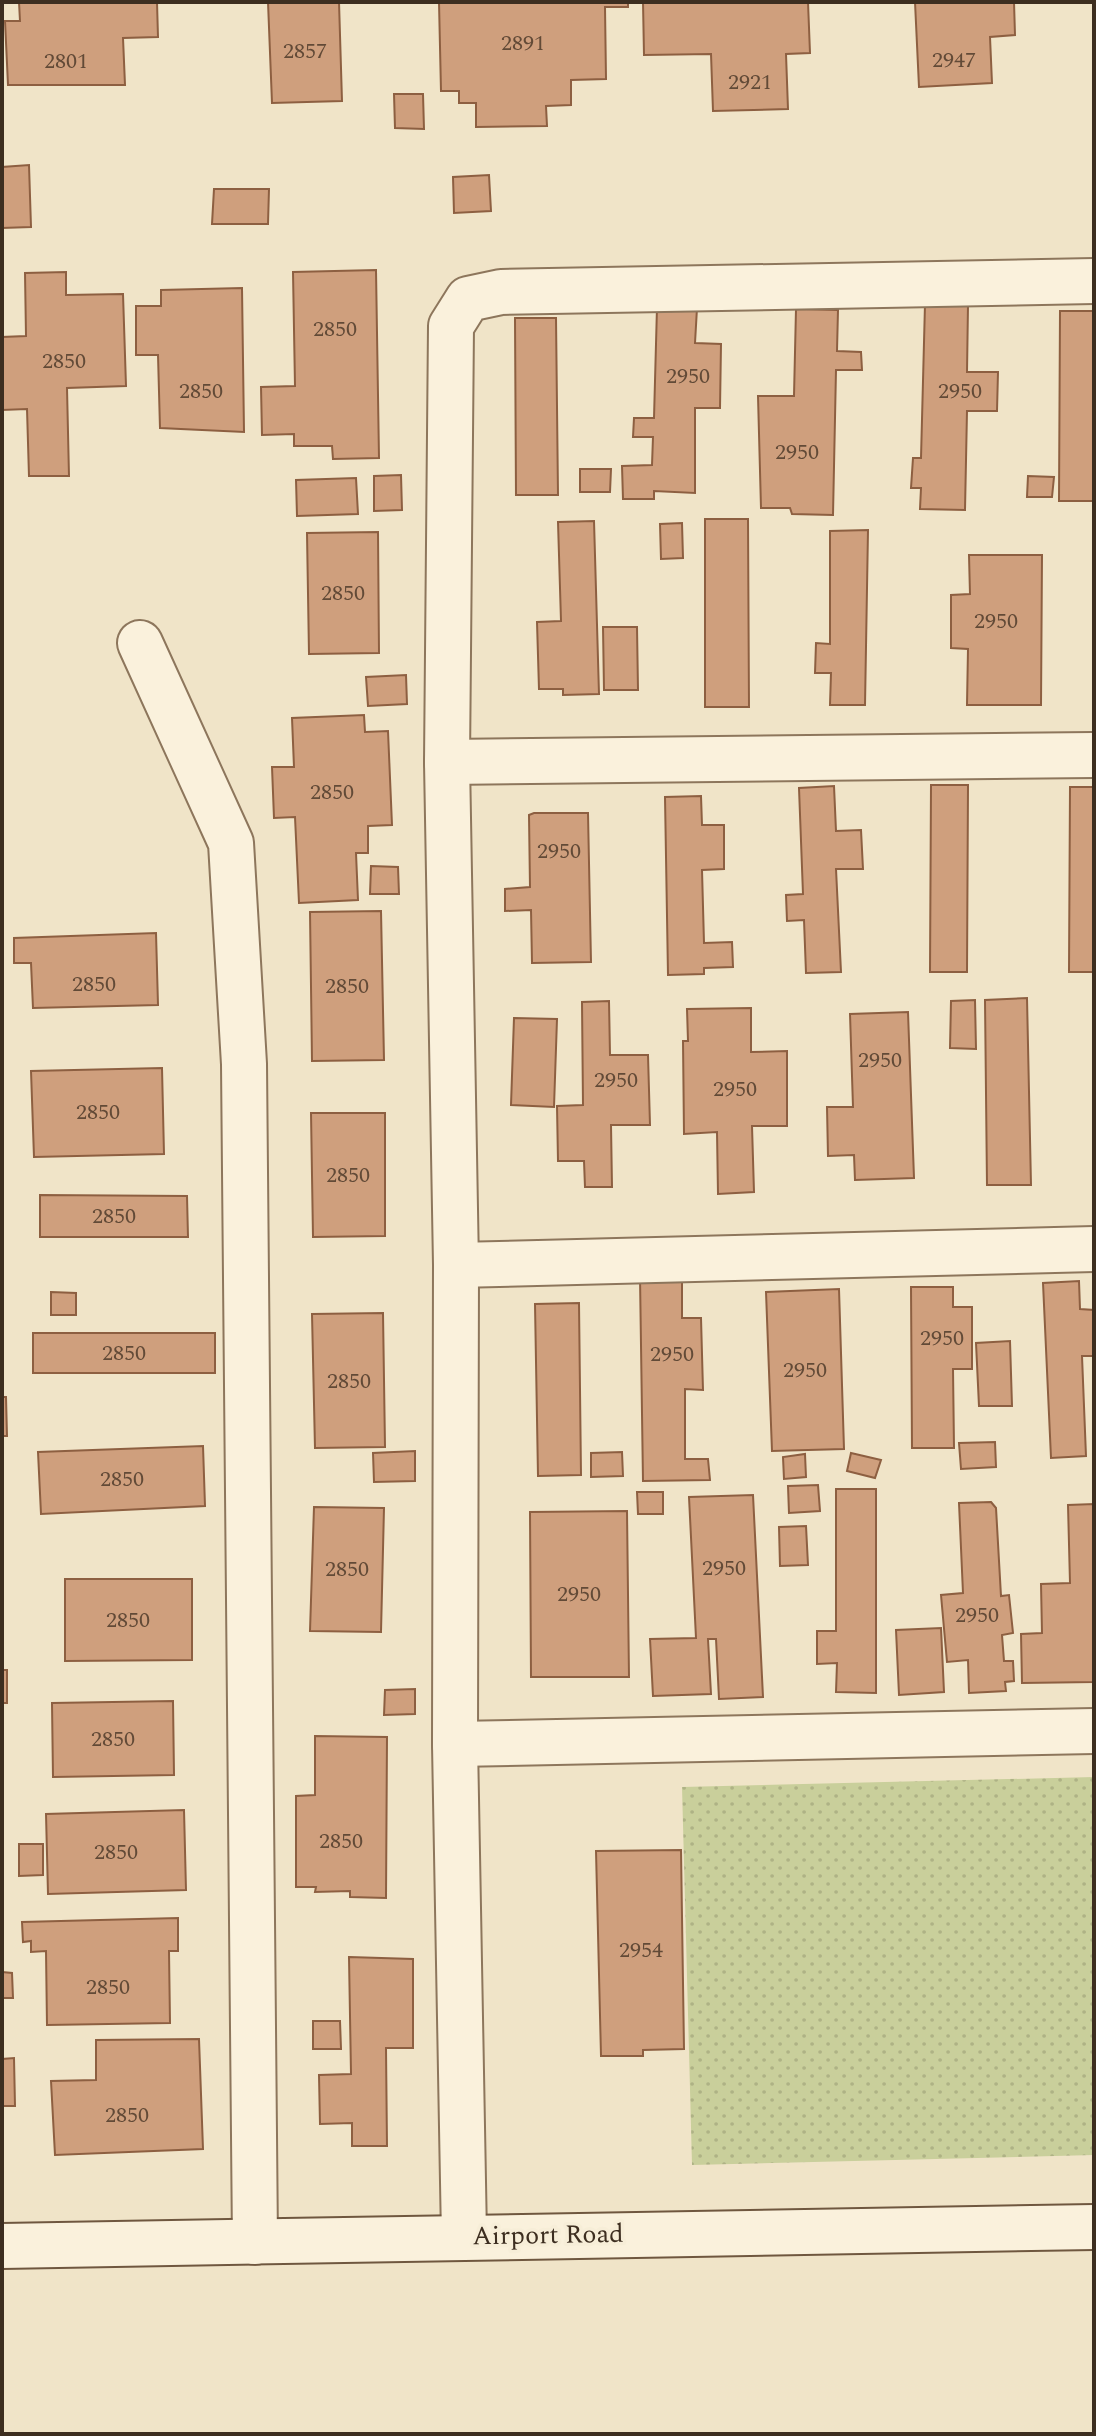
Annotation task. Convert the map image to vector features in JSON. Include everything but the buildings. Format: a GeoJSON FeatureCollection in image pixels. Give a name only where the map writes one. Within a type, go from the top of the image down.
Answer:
{"type":"FeatureCollection","features":[{"type":"Feature","properties":{"kind":"street"},"geometry":{"type":"LineString","coordinates":[[464,2236],[455,1744],[456,1265],[447,762],[451,326],[468,299],[501,292],[1094,281]]}},
{"type":"Feature","properties":{"kind":"street"},"geometry":{"type":"LineString","coordinates":[[140,643],[231,843],[244,1064],[255,2242]]}},
{"type":"Feature","properties":{"kind":"street"},"geometry":{"type":"LineString","coordinates":[[447,762],[1094,755]]}},
{"type":"Feature","properties":{"kind":"street"},"geometry":{"type":"LineString","coordinates":[[456,1265],[1094,1249]]}},
{"type":"Feature","properties":{"kind":"street"},"geometry":{"type":"LineString","coordinates":[[455,1744],[1094,1731]]}},
{"type":"Feature","properties":{"kind":"street","name":"Airport Road"},"geometry":{"type":"LineString","coordinates":[[2,2246],[1094,2227]]}},
{"type":"Feature","properties":{"kind":"green space"},"geometry":{"type":"Polygon","coordinates":[[[1094,1777],[1094,2155],[692,2165],[682,1787],[1094,1777]]]}}]}
